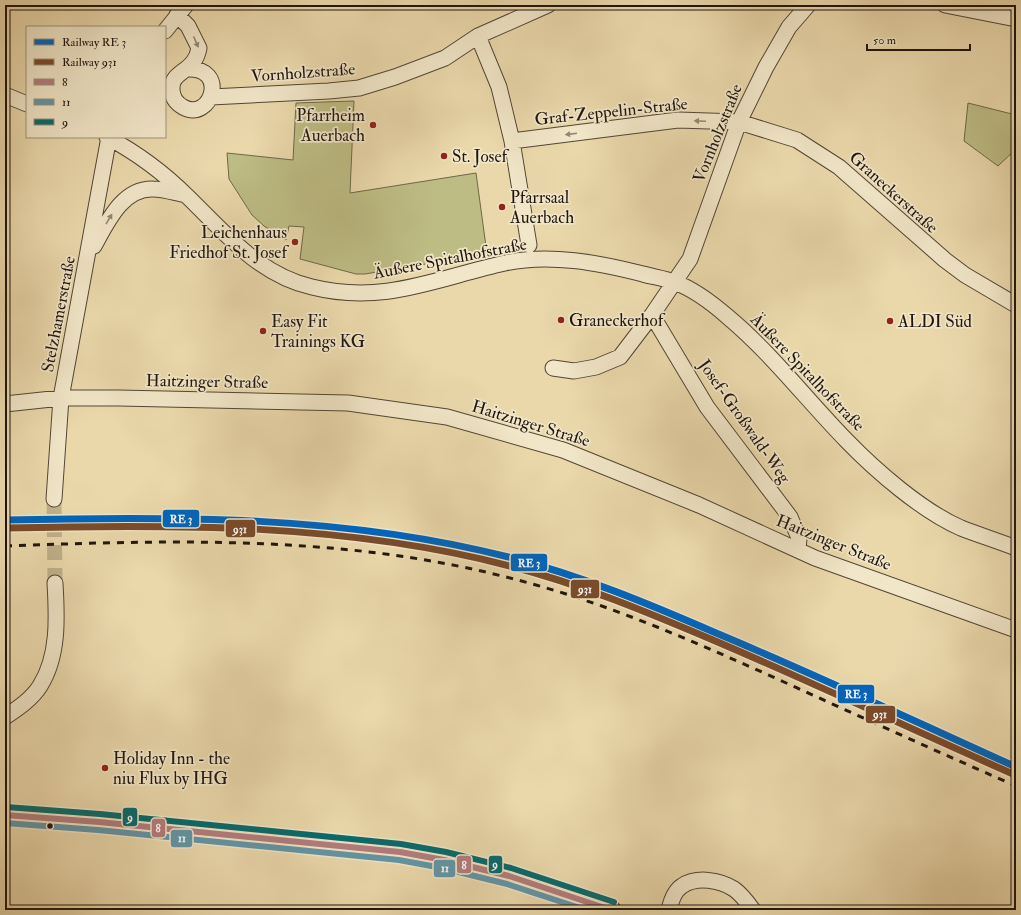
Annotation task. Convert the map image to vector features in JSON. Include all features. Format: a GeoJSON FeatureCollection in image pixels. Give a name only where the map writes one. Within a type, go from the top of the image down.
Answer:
{"type":"FeatureCollection","features":[{"type":"Feature","properties":{"kind":"main road"},"geometry":{"type":"LineString","coordinates":[[5,815],[99,822],[400,852],[444,860],[509,876],[611,910]]}},
{"type":"Feature","properties":{"kind":"street","name":"Vornholzstraße"},"geometry":{"type":"LineString","coordinates":[[211,97],[359,88],[395,77],[445,58],[478,36],[548,5]]}},
{"type":"Feature","properties":{"kind":"street","name":"Vornholzstraße"},"geometry":{"type":"LineString","coordinates":[[674,282],[690,259],[739,122],[766,67],[789,28],[808,5]]}},
{"type":"Feature","properties":{"kind":"street"},"geometry":{"type":"LineString","coordinates":[[945,5],[1001,11],[1016,19]]}},
{"type":"Feature","properties":{"kind":"street"},"geometry":{"type":"LineString","coordinates":[[166,30],[182,10]]}},
{"type":"Feature","properties":{"kind":"street"},"geometry":{"type":"LineString","coordinates":[[182,10],[199,48],[194,63],[179,73],[173,84],[173,96],[178,104],[185,108],[195,109],[205,105],[211,97],[213,88],[210,79],[204,72],[196,69],[186,69]]}},
{"type":"Feature","properties":{"kind":"street"},"geometry":{"type":"LineString","coordinates":[[478,36],[499,88],[512,141],[529,245]]}},
{"type":"Feature","properties":{"kind":"street"},"geometry":{"type":"LineString","coordinates":[[5,95],[26,104]]}},
{"type":"Feature","properties":{"kind":"street"},"geometry":{"type":"LineString","coordinates":[[5,105],[26,111]]}},
{"type":"Feature","properties":{"kind":"street","name":"Graf-Zeppelin-Straße"},"geometry":{"type":"LineString","coordinates":[[512,141],[678,120],[739,122]]}},
{"type":"Feature","properties":{"kind":"street","name":"Graneckerstraße"},"geometry":{"type":"LineString","coordinates":[[739,122],[797,140],[839,167],[873,195],[928,248],[965,275],[1016,305]]}},
{"type":"Feature","properties":{"kind":"street","name":"Stelzhamerstraße"},"geometry":{"type":"LineString","coordinates":[[54,499],[61,398],[89,253],[108,138]]}},
{"type":"Feature","properties":{"kind":"street","name":"Äußere Spitalhofstraße"},"geometry":{"type":"LineString","coordinates":[[110,138],[152,164],[187,195],[233,243],[252,258],[282,276],[302,284],[336,292],[364,294],[387,292],[422,286],[505,263],[531,259],[577,261],[629,271],[674,282],[696,293],[749,335],[775,360],[846,440],[869,462],[898,486],[929,510],[959,527],[1016,548]]}},
{"type":"Feature","properties":{"kind":"street"},"geometry":{"type":"LineString","coordinates":[[89,253],[115,209],[125,199],[139,192],[152,189],[187,195]]}},
{"type":"Feature","properties":{"kind":"street"},"geometry":{"type":"LineString","coordinates":[[553,368],[574,371],[596,366],[620,357],[652,315],[674,282]]}},
{"type":"Feature","properties":{"kind":"street","name":"Josef-Großwald-Weg"},"geometry":{"type":"LineString","coordinates":[[652,315],[707,407],[790,517],[799,538],[798,550]]}},
{"type":"Feature","properties":{"kind":"street","name":"Haitzinger Straße"},"geometry":{"type":"LineString","coordinates":[[5,404],[61,398],[348,403],[447,418],[563,450],[700,505],[815,558],[1016,630]]}},
{"type":"Feature","properties":{"kind":"street"},"geometry":{"type":"LineString","coordinates":[[5,717],[19,707],[40,687],[50,667],[57,625],[55,583]]}},
{"type":"Feature","properties":{"kind":"street"},"geometry":{"type":"LineString","coordinates":[[669,910],[672,898],[682,886],[700,880],[718,881],[734,890],[753,910]]}},
{"type":"Feature","properties":{"kind":"shaded area"},"geometry":{"type":"Polygon","coordinates":[[[354,101],[350,193],[476,173],[487,254],[365,274],[356,274],[300,259],[304,227],[289,226],[286,240],[264,226],[252,215],[229,179],[227,153],[293,160],[296,103],[354,101]]]}},
{"type":"Feature","properties":{"kind":"shaded area"},"geometry":{"type":"Polygon","coordinates":[[[968,103],[1016,115],[1016,149],[998,166],[964,141],[968,103]]]}},
{"type":"Feature","properties":{"kind":"tunnel"},"geometry":{"type":"LineString","coordinates":[[54,499],[55,583]]}},
{"type":"Feature","properties":{"kind":"railway"},"geometry":{"type":"LineString","coordinates":[[5,546],[131,542],[194,542],[320,547],[444,563],[506,577],[578,598],[682,637],[1016,786]]}},
{"type":"Feature","properties":{"kind":"transit line"},"geometry":{"type":"LineString","coordinates":[[5,520],[132,518],[260,521],[387,533],[450,544],[512,558],[590,582],[666,612],[791,665],[1016,767]]}},
{"type":"Feature","properties":{"kind":"transit line","name":"9"},"geometry":{"type":"LineString","coordinates":[[6,807],[100,814],[401,844],[446,852],[511,868],[614,902]]}},
{"type":"Feature","properties":{"kind":"transit line","name":"8"},"geometry":{"type":"LineString","coordinates":[[5,815],[99,822],[400,852],[444,860],[509,876],[611,910]]}},
{"type":"Feature","properties":{"kind":"transit line","name":"11"},"geometry":{"type":"LineString","coordinates":[[5,823],[98,830],[399,860],[442,868],[507,884],[586,910]]}},
{"type":"Feature","properties":{"kind":"rail line","name":"931"},"geometry":{"type":"LineString","coordinates":[[5,528],[132,526],[259,529],[386,541],[448,552],[510,566],[588,590],[663,619],[788,673],[1013,774]]}},
{"type":"Feature","properties":{"kind":"place","name":"Pfarrheim Auerbach"},"geometry":{"type":"Point","coordinates":[373,125]}},
{"type":"Feature","properties":{"kind":"place","name":"St. Josef"},"geometry":{"type":"Point","coordinates":[444,156]}},
{"type":"Feature","properties":{"kind":"place","name":"Pfarrsaal Auerbach"},"geometry":{"type":"Point","coordinates":[502,207]}},
{"type":"Feature","properties":{"kind":"place","name":"Leichenhaus Friedhof St. Josef"},"geometry":{"type":"Point","coordinates":[295,242]}},
{"type":"Feature","properties":{"kind":"place","name":"Graneckerhof"},"geometry":{"type":"Point","coordinates":[561,320]}},
{"type":"Feature","properties":{"kind":"place","name":"ALDI Süd"},"geometry":{"type":"Point","coordinates":[890,321]}},
{"type":"Feature","properties":{"kind":"place","name":"Easy Fit Trainings KG"},"geometry":{"type":"Point","coordinates":[263,331]}},
{"type":"Feature","properties":{"kind":"place","name":"Holiday Inn - the niu Flux by IHG"},"geometry":{"type":"Point","coordinates":[105,768]}}]}
